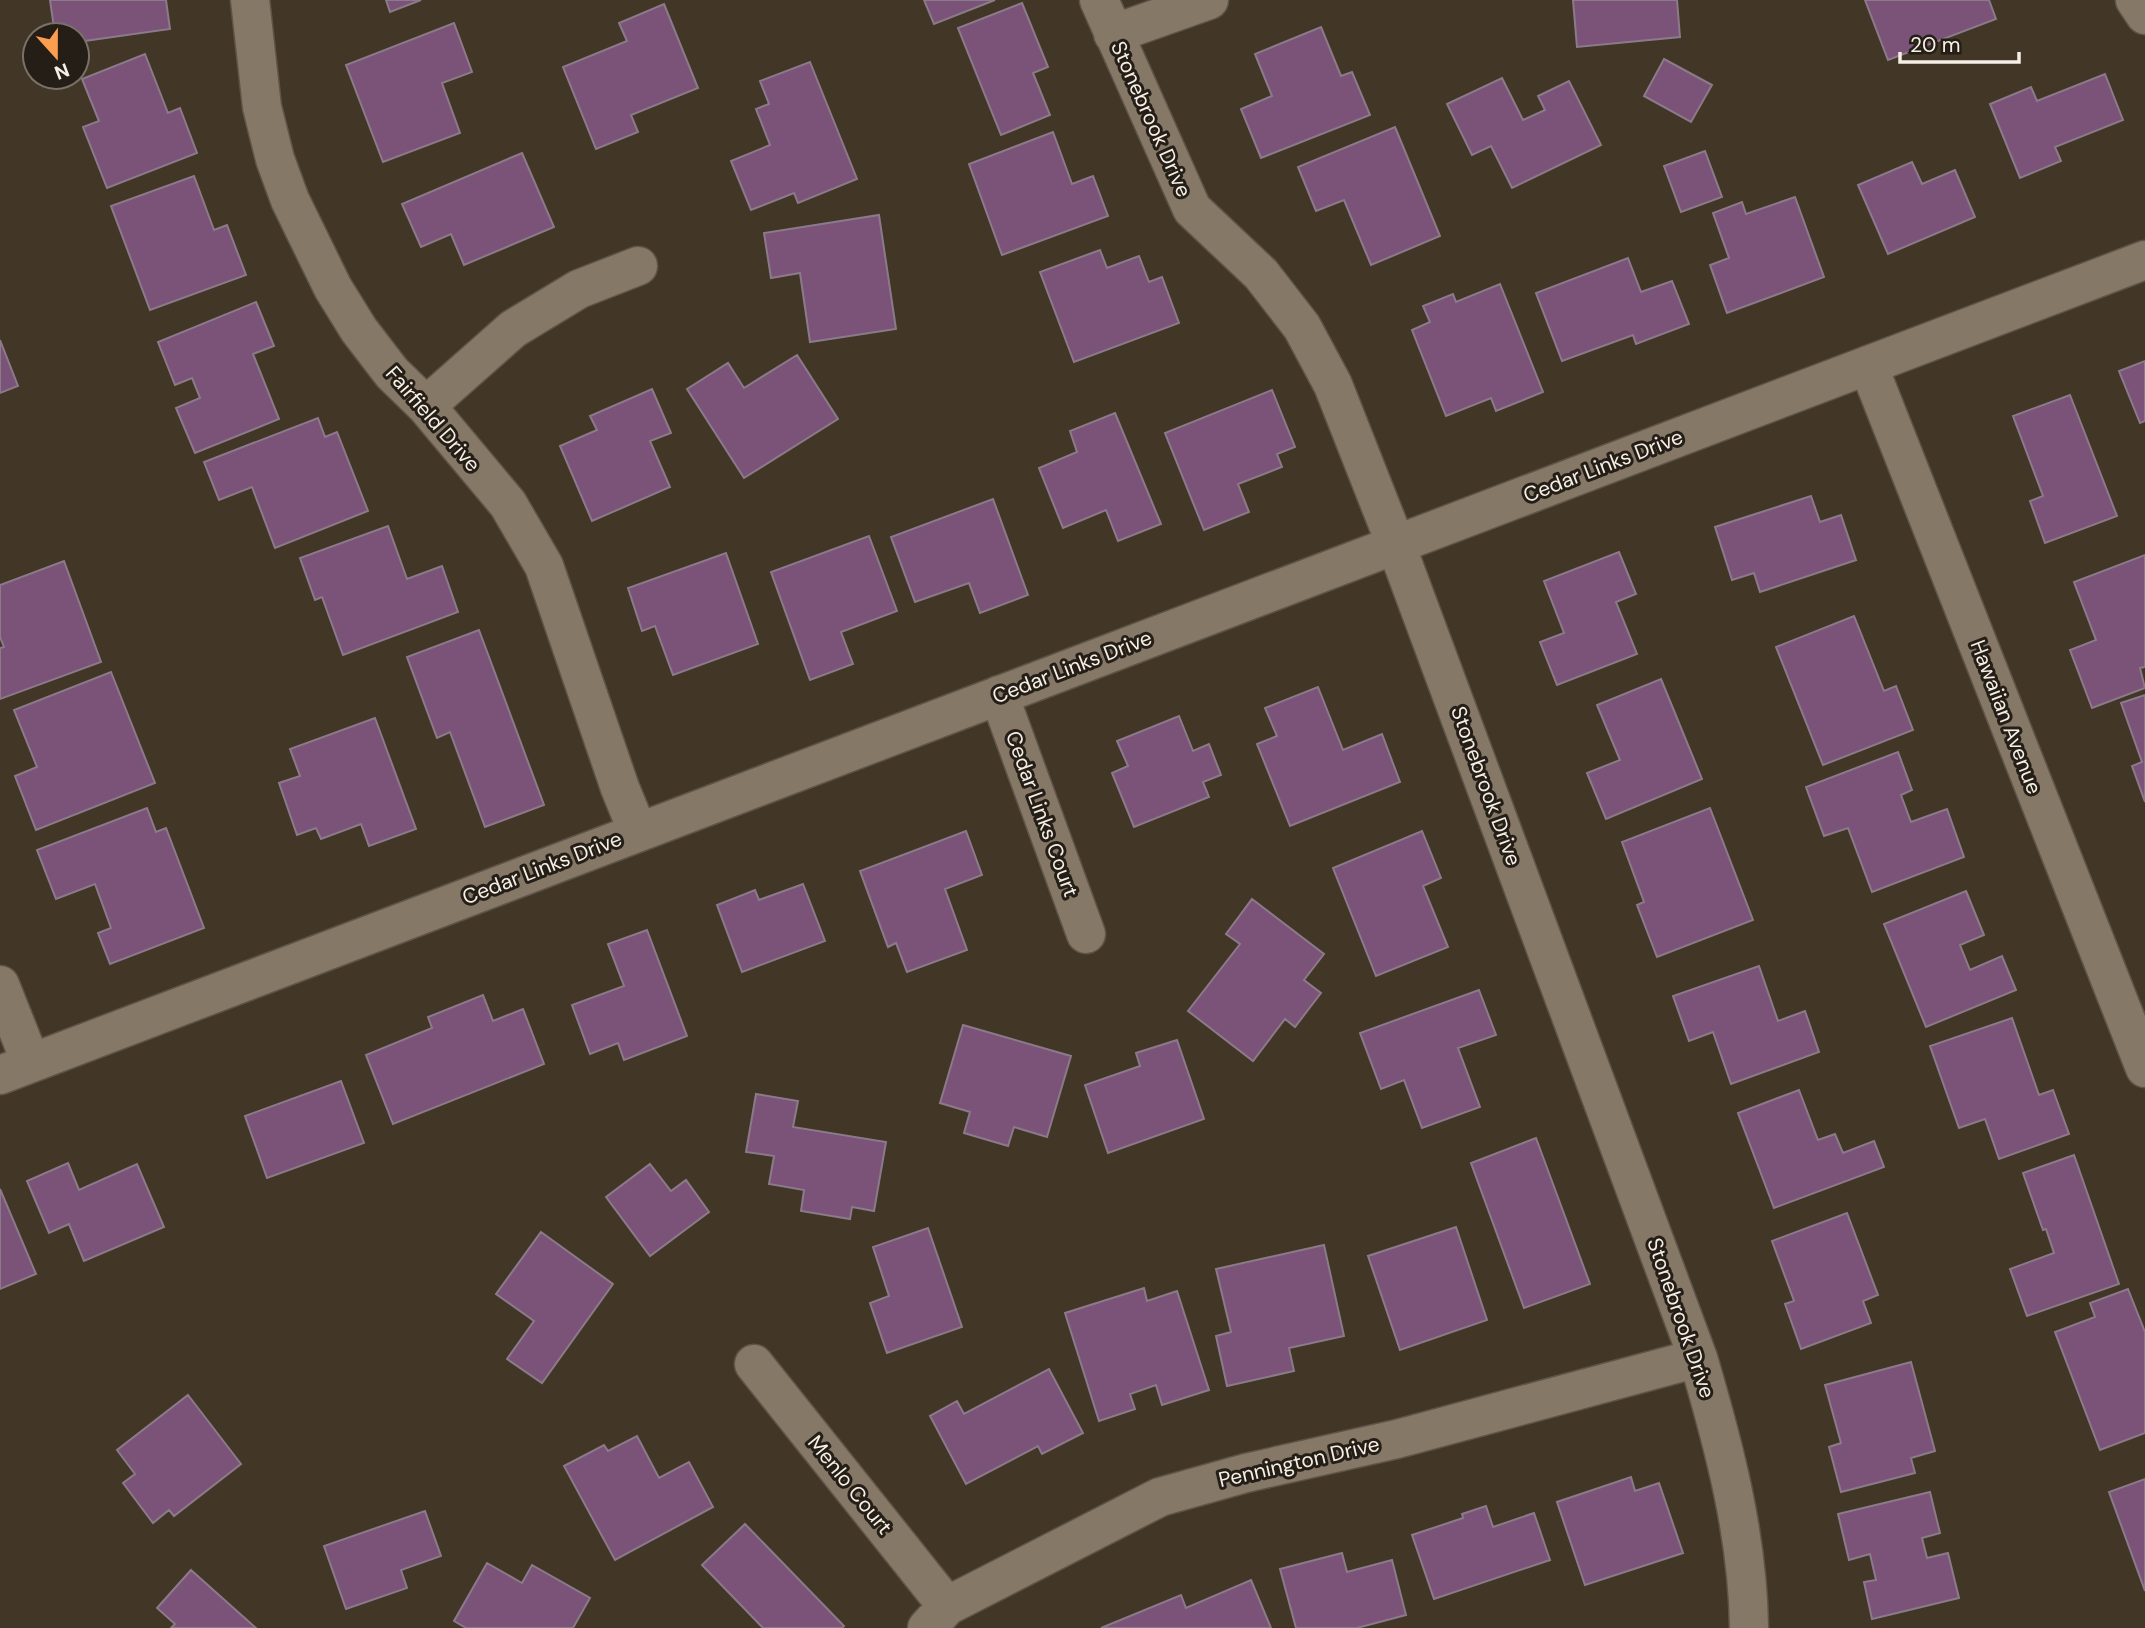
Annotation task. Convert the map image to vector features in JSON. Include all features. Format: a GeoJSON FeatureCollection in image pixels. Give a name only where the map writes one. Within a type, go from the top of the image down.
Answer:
{"type":"FeatureCollection","features":[{"type":"Feature","properties":{"kind":"street","name":"Fairfield Drive"},"geometry":{"type":"LineString","coordinates":[[250,0],[262,107],[275,159],[290,200],[333,288],[359,330],[392,373],[426,406],[508,504],[544,566],[620,788],[638,832]]}},
{"type":"Feature","properties":{"kind":"street"},"geometry":{"type":"LineString","coordinates":[[1106,17],[1209,0]]}},
{"type":"Feature","properties":{"kind":"street"},"geometry":{"type":"LineString","coordinates":[[2135,0],[2145,15]]}},
{"type":"Feature","properties":{"kind":"street","name":"Stonebrook Drive"},"geometry":{"type":"LineString","coordinates":[[1106,17],[1192,209],[1261,274],[1302,327],[1333,385],[1396,545],[1698,1358],[1716,1419],[1743,1544],[1749,1628]]}},
{"type":"Feature","properties":{"kind":"street","name":"Cedar Links Drive"},"geometry":{"type":"LineString","coordinates":[[15,1069],[2145,260]]}},
{"type":"Feature","properties":{"kind":"street"},"geometry":{"type":"LineString","coordinates":[[426,406],[513,329],[579,289],[638,267]]}},
{"type":"Feature","properties":{"kind":"street","name":"Hawaiian Avenue"},"geometry":{"type":"LineString","coordinates":[[1868,365],[2145,1068]]}},
{"type":"Feature","properties":{"kind":"street","name":"Cedar Links Court"},"geometry":{"type":"LineString","coordinates":[[999,695],[1086,934]]}},
{"type":"Feature","properties":{"kind":"street"},"geometry":{"type":"LineString","coordinates":[[0,985],[15,1069]]}},
{"type":"Feature","properties":{"kind":"street","name":"Pennington Drive"},"geometry":{"type":"LineString","coordinates":[[937,1617],[1160,1497],[1246,1473],[1397,1439],[1698,1358]]}},
{"type":"Feature","properties":{"kind":"street","name":"Menlo Court"},"geometry":{"type":"LineString","coordinates":[[754,1364],[937,1617]]}},
{"type":"Feature","properties":{"kind":"building"},"geometry":{"type":"Polygon","coordinates":[[[50,0],[166,0],[170,29],[91,40],[91,21],[53,21],[50,0]]]}},
{"type":"Feature","properties":{"kind":"building"},"geometry":{"type":"Polygon","coordinates":[[[386,0],[421,0],[390,12],[386,0]]]}},
{"type":"Feature","properties":{"kind":"building"},"geometry":{"type":"Polygon","coordinates":[[[924,0],[995,0],[934,24],[924,0]]]}},
{"type":"Feature","properties":{"kind":"building"},"geometry":{"type":"Polygon","coordinates":[[[1573,0],[1677,0],[1680,37],[1577,47],[1573,0]]]}},
{"type":"Feature","properties":{"kind":"building"},"geometry":{"type":"Polygon","coordinates":[[[1865,0],[1989,0],[1996,19],[1888,60],[1865,0]]]}},
{"type":"Feature","properties":{"kind":"building"},"geometry":{"type":"Polygon","coordinates":[[[1022,3],[1048,67],[1033,73],[1050,115],[1001,135],[958,28],[1022,3]]]}},
{"type":"Feature","properties":{"kind":"building"},"geometry":{"type":"Polygon","coordinates":[[[664,4],[698,88],[631,115],[638,132],[596,149],[563,67],[627,41],[619,23],[664,4]]]}},
{"type":"Feature","properties":{"kind":"building"},"geometry":{"type":"Polygon","coordinates":[[[454,23],[472,72],[442,83],[460,133],[383,162],[346,65],[454,23]]]}},
{"type":"Feature","properties":{"kind":"building"},"geometry":{"type":"Polygon","coordinates":[[[1321,27],[1341,76],[1352,72],[1370,115],[1261,158],[1241,109],[1272,96],[1255,54],[1321,27]]]}},
{"type":"Feature","properties":{"kind":"building"},"geometry":{"type":"Polygon","coordinates":[[[145,54],[168,113],[180,108],[197,153],[107,188],[83,127],[99,121],[87,91],[91,91],[91,75],[145,54]]]}},
{"type":"Feature","properties":{"kind":"building"},"geometry":{"type":"Polygon","coordinates":[[[1664,59],[1712,85],[1691,122],[1644,96],[1664,59]]]}},
{"type":"Feature","properties":{"kind":"building"},"geometry":{"type":"Polygon","coordinates":[[[810,62],[857,179],[798,203],[794,193],[751,210],[731,161],[770,145],[756,109],[769,104],[760,81],[810,62]]]}},
{"type":"Feature","properties":{"kind":"building"},"geometry":{"type":"Polygon","coordinates":[[[2105,74],[2123,120],[2055,147],[2061,161],[2020,178],[1990,104],[2031,87],[2037,101],[2105,74]]]}},
{"type":"Feature","properties":{"kind":"building"},"geometry":{"type":"Polygon","coordinates":[[[1502,78],[1523,120],[1545,110],[1538,96],[1569,81],[1601,145],[1512,188],[1491,146],[1472,155],[1447,104],[1502,78]]]}},
{"type":"Feature","properties":{"kind":"building"},"geometry":{"type":"Polygon","coordinates":[[[1395,127],[1440,236],[1371,265],[1344,200],[1316,211],[1298,167],[1395,127]]]}},
{"type":"Feature","properties":{"kind":"building"},"geometry":{"type":"Polygon","coordinates":[[[1053,132],[1072,184],[1093,176],[1108,216],[1002,255],[969,164],[1053,132]]]}},
{"type":"Feature","properties":{"kind":"building"},"geometry":{"type":"Polygon","coordinates":[[[1705,151],[1722,197],[1681,212],[1664,166],[1705,151]]]}},
{"type":"Feature","properties":{"kind":"building"},"geometry":{"type":"Polygon","coordinates":[[[522,153],[554,227],[464,265],[451,234],[421,247],[402,204],[522,153]]]}},
{"type":"Feature","properties":{"kind":"building"},"geometry":{"type":"Polygon","coordinates":[[[1912,162],[1922,184],[1955,170],[1975,217],[1888,254],[1858,185],[1912,162]]]}},
{"type":"Feature","properties":{"kind":"building"},"geometry":{"type":"Polygon","coordinates":[[[194,176],[214,230],[227,225],[246,275],[150,310],[111,206],[194,176]]]}},
{"type":"Feature","properties":{"kind":"building"},"geometry":{"type":"Polygon","coordinates":[[[1795,197],[1824,277],[1727,313],[1710,265],[1729,258],[1713,213],[1742,202],[1746,214],[1795,197]]]}},
{"type":"Feature","properties":{"kind":"building"},"geometry":{"type":"Polygon","coordinates":[[[879,215],[896,329],[810,342],[800,273],[771,278],[764,233],[879,215]]]}},
{"type":"Feature","properties":{"kind":"building"},"geometry":{"type":"Polygon","coordinates":[[[1100,250],[1107,268],[1139,256],[1149,282],[1162,277],[1179,323],[1074,362],[1040,272],[1100,250]]]}},
{"type":"Feature","properties":{"kind":"building"},"geometry":{"type":"Polygon","coordinates":[[[1628,258],[1641,292],[1672,281],[1689,324],[1636,344],[1633,335],[1562,361],[1536,293],[1628,258]]]}},
{"type":"Feature","properties":{"kind":"building"},"geometry":{"type":"Polygon","coordinates":[[[1500,284],[1543,392],[1496,411],[1491,398],[1446,416],[1412,330],[1430,322],[1423,306],[1453,294],[1456,302],[1500,284]]]}},
{"type":"Feature","properties":{"kind":"building"},"geometry":{"type":"Polygon","coordinates":[[[256,302],[274,346],[253,354],[279,419],[195,453],[176,408],[200,398],[192,378],[175,385],[158,342],[256,302]]]}},
{"type":"Feature","properties":{"kind":"building"},"geometry":{"type":"Polygon","coordinates":[[[0,340],[18,386],[0,393],[0,340]]]}},
{"type":"Feature","properties":{"kind":"building"},"geometry":{"type":"Polygon","coordinates":[[[797,355],[838,419],[744,478],[687,389],[728,363],[744,388],[797,355]]]}},
{"type":"Feature","properties":{"kind":"building"},"geometry":{"type":"Polygon","coordinates":[[[2145,361],[2145,421],[2140,423],[2119,371],[2145,361]]]}},
{"type":"Feature","properties":{"kind":"building"},"geometry":{"type":"Polygon","coordinates":[[[652,389],[671,433],[650,441],[670,487],[592,521],[560,446],[597,430],[590,416],[652,389]]]}},
{"type":"Feature","properties":{"kind":"building"},"geometry":{"type":"Polygon","coordinates":[[[1272,390],[1295,447],[1277,454],[1282,467],[1238,484],[1249,512],[1204,530],[1165,433],[1272,390]]]}},
{"type":"Feature","properties":{"kind":"building"},"geometry":{"type":"Polygon","coordinates":[[[2070,395],[2117,516],[2045,543],[2030,501],[2043,496],[2013,416],[2070,395]]]}},
{"type":"Feature","properties":{"kind":"building"},"geometry":{"type":"Polygon","coordinates":[[[1115,413],[1161,524],[1118,541],[1106,510],[1063,528],[1039,468],[1077,452],[1070,431],[1115,413]]]}},
{"type":"Feature","properties":{"kind":"building"},"geometry":{"type":"Polygon","coordinates":[[[318,418],[325,437],[337,432],[368,511],[275,548],[252,487],[219,500],[204,462],[318,418]]]}},
{"type":"Feature","properties":{"kind":"building"},"geometry":{"type":"Polygon","coordinates":[[[1811,496],[1820,522],[1841,515],[1856,560],[1760,592],[1754,573],[1732,580],[1715,527],[1811,496]]]}},
{"type":"Feature","properties":{"kind":"building"},"geometry":{"type":"Polygon","coordinates":[[[993,499],[1028,595],[980,613],[969,583],[915,602],[891,537],[993,499]]]}},
{"type":"Feature","properties":{"kind":"building"},"geometry":{"type":"Polygon","coordinates":[[[388,526],[407,579],[442,566],[458,612],[343,655],[322,597],[315,600],[300,558],[388,526]]]}},
{"type":"Feature","properties":{"kind":"building"},"geometry":{"type":"Polygon","coordinates":[[[869,536],[897,611],[841,632],[853,664],[810,680],[771,572],[869,536]]]}},
{"type":"Feature","properties":{"kind":"building"},"geometry":{"type":"Polygon","coordinates":[[[1619,552],[1636,594],[1616,602],[1637,654],[1557,685],[1540,642],[1564,633],[1544,581],[1619,552]]]}},
{"type":"Feature","properties":{"kind":"building"},"geometry":{"type":"Polygon","coordinates":[[[726,553],[758,644],[673,675],[655,626],[642,631],[628,588],[726,553]]]}},
{"type":"Feature","properties":{"kind":"building"},"geometry":{"type":"Polygon","coordinates":[[[2145,555],[2145,667],[2140,668],[2145,688],[2092,708],[2070,650],[2096,640],[2074,582],[2145,555]]]}},
{"type":"Feature","properties":{"kind":"building"},"geometry":{"type":"Polygon","coordinates":[[[64,561],[101,662],[0,699],[0,648],[4,647],[0,637],[0,585],[64,561]]]}},
{"type":"Feature","properties":{"kind":"building"},"geometry":{"type":"Polygon","coordinates":[[[1854,616],[1884,691],[1896,686],[1913,730],[1823,765],[1776,647],[1854,616]]]}},
{"type":"Feature","properties":{"kind":"building"},"geometry":{"type":"Polygon","coordinates":[[[479,630],[544,805],[485,827],[450,732],[437,738],[407,657],[479,630]]]}},
{"type":"Feature","properties":{"kind":"building"},"geometry":{"type":"Polygon","coordinates":[[[111,672],[155,783],[36,830],[15,776],[37,767],[14,710],[111,672]]]}},
{"type":"Feature","properties":{"kind":"building"},"geometry":{"type":"Polygon","coordinates":[[[1661,679],[1702,779],[1606,819],[1587,773],[1620,760],[1597,705],[1661,679]]]}},
{"type":"Feature","properties":{"kind":"building"},"geometry":{"type":"Polygon","coordinates":[[[1318,687],[1343,750],[1382,734],[1400,782],[1290,826],[1257,744],[1277,736],[1265,708],[1318,687]]]}},
{"type":"Feature","properties":{"kind":"building"},"geometry":{"type":"Polygon","coordinates":[[[2145,695],[2145,802],[2132,766],[2142,762],[2121,703],[2145,695]]]}},
{"type":"Feature","properties":{"kind":"building"},"geometry":{"type":"Polygon","coordinates":[[[1179,716],[1193,751],[1209,744],[1221,775],[1203,782],[1209,797],[1134,827],[1112,773],[1128,766],[1117,741],[1179,716]]]}},
{"type":"Feature","properties":{"kind":"building"},"geometry":{"type":"Polygon","coordinates":[[[375,718],[416,829],[369,846],[361,824],[321,839],[316,828],[297,835],[279,783],[300,776],[290,749],[375,718]]]}},
{"type":"Feature","properties":{"kind":"building"},"geometry":{"type":"Polygon","coordinates":[[[1898,752],[1912,790],[1901,795],[1911,822],[1947,809],[1964,857],[1872,892],[1848,828],[1824,836],[1806,787],[1898,752]]]}},
{"type":"Feature","properties":{"kind":"building"},"geometry":{"type":"Polygon","coordinates":[[[147,808],[156,832],[166,828],[204,928],[110,964],[98,933],[111,928],[95,884],[56,899],[37,850],[147,808]]]}},
{"type":"Feature","properties":{"kind":"building"},"geometry":{"type":"Polygon","coordinates":[[[1710,808],[1753,920],[1657,957],[1637,905],[1644,902],[1622,842],[1710,808]]]}},
{"type":"Feature","properties":{"kind":"building"},"geometry":{"type":"Polygon","coordinates":[[[966,831],[982,875],[945,889],[967,950],[907,972],[896,943],[888,947],[860,871],[966,831]]]}},
{"type":"Feature","properties":{"kind":"building"},"geometry":{"type":"Polygon","coordinates":[[[1422,831],[1441,878],[1423,886],[1448,947],[1376,976],[1333,868],[1422,831]]]}},
{"type":"Feature","properties":{"kind":"building"},"geometry":{"type":"Polygon","coordinates":[[[803,884],[825,941],[742,972],[717,905],[755,890],[759,900],[803,884]]]}},
{"type":"Feature","properties":{"kind":"building"},"geometry":{"type":"Polygon","coordinates":[[[1966,891],[1984,935],[1960,945],[1970,970],[2002,956],[2016,990],[1926,1027],[1884,924],[1966,891]]]}},
{"type":"Feature","properties":{"kind":"building"},"geometry":{"type":"Polygon","coordinates":[[[1252,899],[1324,954],[1304,980],[1321,993],[1295,1027],[1285,1019],[1253,1061],[1188,1011],[1240,944],[1226,934],[1252,899]]]}},
{"type":"Feature","properties":{"kind":"building"},"geometry":{"type":"Polygon","coordinates":[[[647,930],[687,1036],[624,1060],[618,1043],[590,1054],[572,1005],[624,986],[608,944],[647,930]]]}},
{"type":"Feature","properties":{"kind":"building"},"geometry":{"type":"Polygon","coordinates":[[[1759,966],[1778,1021],[1805,1011],[1819,1052],[1731,1084],[1713,1032],[1689,1041],[1673,996],[1759,966]]]}},
{"type":"Feature","properties":{"kind":"building"},"geometry":{"type":"Polygon","coordinates":[[[1479,990],[1496,1035],[1458,1048],[1480,1107],[1422,1128],[1404,1080],[1381,1089],[1360,1033],[1479,990]]]}},
{"type":"Feature","properties":{"kind":"building"},"geometry":{"type":"Polygon","coordinates":[[[483,995],[493,1021],[523,1009],[544,1064],[393,1124],[366,1055],[432,1028],[428,1017],[483,995]]]}},
{"type":"Feature","properties":{"kind":"building"},"geometry":{"type":"Polygon","coordinates":[[[2012,1018],[2039,1095],[2053,1090],[2069,1134],[1999,1159],[1985,1119],[1959,1128],[1930,1046],[2012,1018]]]}},
{"type":"Feature","properties":{"kind":"building"},"geometry":{"type":"Polygon","coordinates":[[[963,1025],[1071,1056],[1047,1137],[1014,1127],[1008,1146],[964,1133],[970,1112],[940,1103],[963,1025]]]}},
{"type":"Feature","properties":{"kind":"building"},"geometry":{"type":"Polygon","coordinates":[[[1177,1040],[1204,1119],[1108,1153],[1085,1085],[1140,1066],[1136,1053],[1177,1040]]]}},
{"type":"Feature","properties":{"kind":"building"},"geometry":{"type":"Polygon","coordinates":[[[341,1081],[364,1143],[267,1178],[245,1116],[341,1081]]]}},
{"type":"Feature","properties":{"kind":"building"},"geometry":{"type":"Polygon","coordinates":[[[1799,1090],[1818,1140],[1835,1134],[1843,1153],[1874,1141],[1884,1167],[1774,1208],[1738,1113],[1799,1090]]]}},
{"type":"Feature","properties":{"kind":"building"},"geometry":{"type":"Polygon","coordinates":[[[756,1094],[798,1101],[793,1127],[886,1142],[874,1211],[852,1207],[850,1219],[801,1211],[804,1190],[769,1184],[774,1156],[746,1152],[756,1094]]]}},
{"type":"Feature","properties":{"kind":"building"},"geometry":{"type":"Polygon","coordinates":[[[1536,1138],[1590,1284],[1524,1308],[1471,1163],[1536,1138]]]}},
{"type":"Feature","properties":{"kind":"building"},"geometry":{"type":"Polygon","coordinates":[[[2074,1155],[2119,1284],[2027,1316],[2010,1269],[2054,1253],[2023,1173],[2074,1155]]]}},
{"type":"Feature","properties":{"kind":"building"},"geometry":{"type":"Polygon","coordinates":[[[68,1163],[79,1190],[137,1164],[164,1227],[84,1261],[69,1224],[49,1233],[27,1181],[68,1163]]]}},
{"type":"Feature","properties":{"kind":"building"},"geometry":{"type":"Polygon","coordinates":[[[650,1164],[671,1191],[686,1180],[709,1212],[650,1256],[606,1197],[650,1164]]]}},
{"type":"Feature","properties":{"kind":"building"},"geometry":{"type":"Polygon","coordinates":[[[0,1189],[36,1274],[0,1289],[0,1189]]]}},
{"type":"Feature","properties":{"kind":"building"},"geometry":{"type":"Polygon","coordinates":[[[1847,1213],[1878,1295],[1863,1301],[1871,1323],[1801,1349],[1785,1304],[1794,1301],[1772,1241],[1847,1213]]]}},
{"type":"Feature","properties":{"kind":"building"},"geometry":{"type":"Polygon","coordinates":[[[1456,1227],[1487,1320],[1400,1350],[1368,1256],[1456,1227]]]}},
{"type":"Feature","properties":{"kind":"building"},"geometry":{"type":"Polygon","coordinates":[[[928,1228],[962,1327],[887,1353],[870,1303],[889,1296],[873,1247],[928,1228]]]}},
{"type":"Feature","properties":{"kind":"building"},"geometry":{"type":"Polygon","coordinates":[[[541,1232],[613,1284],[542,1383],[507,1359],[534,1321],[496,1294],[541,1232]]]}},
{"type":"Feature","properties":{"kind":"building"},"geometry":{"type":"Polygon","coordinates":[[[1324,1245],[1344,1336],[1289,1348],[1294,1371],[1227,1386],[1216,1336],[1231,1332],[1216,1269],[1324,1245]]]}},
{"type":"Feature","properties":{"kind":"building"},"geometry":{"type":"Polygon","coordinates":[[[1144,1288],[1147,1301],[1177,1291],[1209,1390],[1162,1405],[1156,1385],[1130,1394],[1135,1409],[1099,1421],[1065,1313],[1144,1288]]]}},
{"type":"Feature","properties":{"kind":"building"},"geometry":{"type":"Polygon","coordinates":[[[2128,1289],[2145,1332],[2145,1433],[2100,1450],[2055,1332],[2095,1317],[2090,1303],[2128,1289]]]}},
{"type":"Feature","properties":{"kind":"building"},"geometry":{"type":"Polygon","coordinates":[[[1911,1362],[1935,1451],[1911,1458],[1915,1473],[1841,1492],[1829,1447],[1841,1443],[1825,1385],[1911,1362]]]}},
{"type":"Feature","properties":{"kind":"building"},"geometry":{"type":"Polygon","coordinates":[[[1049,1369],[1083,1433],[1042,1454],[1038,1446],[966,1484],[930,1416],[957,1401],[964,1414],[1049,1369]]]}},
{"type":"Feature","properties":{"kind":"building"},"geometry":{"type":"Polygon","coordinates":[[[188,1395],[241,1464],[174,1516],[169,1510],[153,1523],[123,1483],[135,1474],[117,1450],[188,1395]]]}},
{"type":"Feature","properties":{"kind":"building"},"geometry":{"type":"Polygon","coordinates":[[[637,1436],[659,1478],[689,1462],[713,1507],[615,1560],[564,1466],[604,1445],[608,1451],[637,1436]]]}},
{"type":"Feature","properties":{"kind":"building"},"geometry":{"type":"Polygon","coordinates":[[[1631,1477],[1635,1491],[1659,1483],[1683,1553],[1585,1585],[1557,1502],[1631,1477]]]}},
{"type":"Feature","properties":{"kind":"building"},"geometry":{"type":"Polygon","coordinates":[[[2145,1479],[2145,1591],[2109,1492],[2145,1479]]]}},
{"type":"Feature","properties":{"kind":"building"},"geometry":{"type":"Polygon","coordinates":[[[1930,1492],[1940,1533],[1922,1538],[1927,1558],[1948,1553],[1959,1598],[1872,1619],[1864,1582],[1876,1580],[1870,1554],[1849,1560],[1838,1514],[1930,1492]]]}},
{"type":"Feature","properties":{"kind":"building"},"geometry":{"type":"Polygon","coordinates":[[[1486,1506],[1493,1527],[1534,1513],[1550,1560],[1434,1599],[1412,1535],[1463,1518],[1462,1514],[1486,1506]]]}},
{"type":"Feature","properties":{"kind":"building"},"geometry":{"type":"Polygon","coordinates":[[[425,1511],[441,1556],[401,1570],[407,1588],[346,1609],[324,1546],[425,1511]]]}},
{"type":"Feature","properties":{"kind":"building"},"geometry":{"type":"Polygon","coordinates":[[[745,1524],[844,1626],[842,1628],[763,1628],[702,1565],[745,1524]]]}},
{"type":"Feature","properties":{"kind":"building"},"geometry":{"type":"Polygon","coordinates":[[[1342,1553],[1347,1572],[1392,1560],[1406,1615],[1357,1628],[1296,1628],[1280,1569],[1342,1553]]]}},
{"type":"Feature","properties":{"kind":"building"},"geometry":{"type":"Polygon","coordinates":[[[487,1563],[522,1583],[532,1565],[590,1598],[573,1628],[466,1628],[454,1621],[487,1563]]]}},
{"type":"Feature","properties":{"kind":"building"},"geometry":{"type":"Polygon","coordinates":[[[191,1570],[256,1628],[171,1628],[175,1624],[157,1608],[191,1570]]]}},
{"type":"Feature","properties":{"kind":"building"},"geometry":{"type":"Polygon","coordinates":[[[1251,1580],[1271,1628],[1101,1628],[1181,1595],[1186,1608],[1251,1580]]]}}]}
